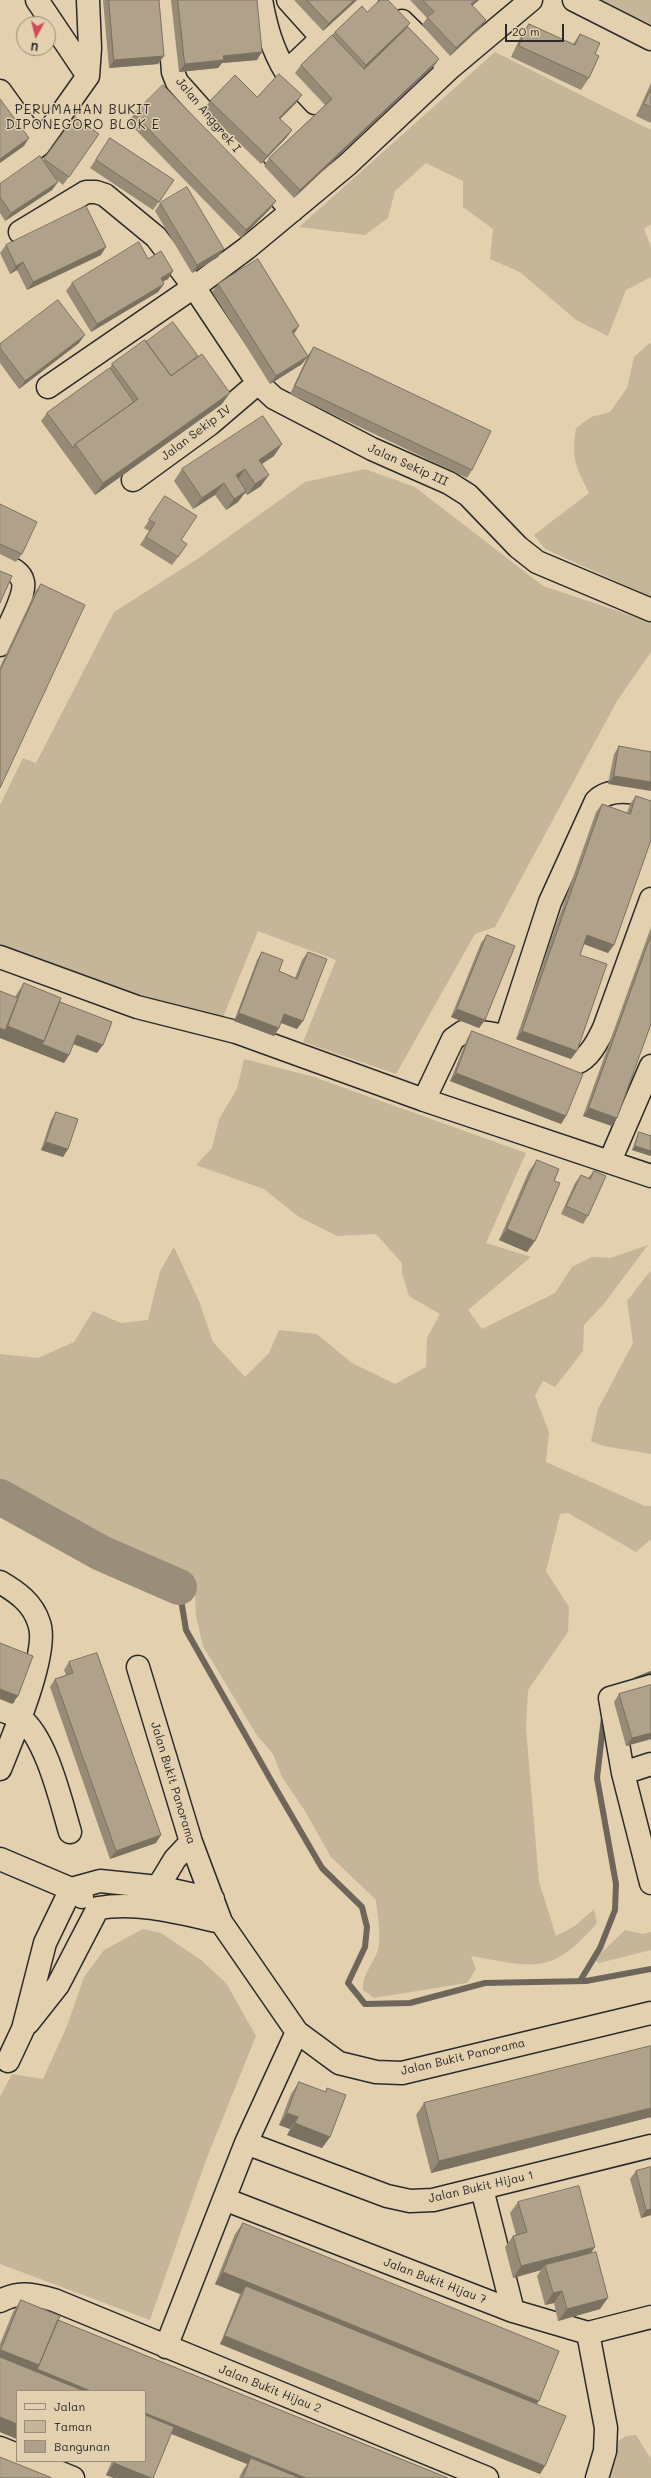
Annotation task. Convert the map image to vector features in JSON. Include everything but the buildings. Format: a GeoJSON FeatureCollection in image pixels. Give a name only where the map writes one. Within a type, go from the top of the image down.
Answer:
{"type":"FeatureCollection","features":[{"type":"Feature","properties":{"kind":"street"},"geometry":{"type":"LineString","coordinates":[[37,0],[88,76]]}},
{"type":"Feature","properties":{"kind":"street"},"geometry":{"type":"LineString","coordinates":[[0,175],[39,145],[88,76],[90,48],[88,0]]}},
{"type":"Feature","properties":{"kind":"street","name":"Jalan Anggrek I"},"geometry":{"type":"LineString","coordinates":[[167,0],[175,77],[292,211]]}},
{"type":"Feature","properties":{"kind":"street"},"geometry":{"type":"LineString","coordinates":[[261,0],[266,31],[275,54],[286,72],[315,103]]}},
{"type":"Feature","properties":{"kind":"street"},"geometry":{"type":"LineString","coordinates":[[288,0],[322,38]]}},
{"type":"Feature","properties":{"kind":"street"},"geometry":{"type":"LineString","coordinates":[[286,72],[322,38],[367,0]]}},
{"type":"Feature","properties":{"kind":"street"},"geometry":{"type":"LineString","coordinates":[[380,0],[450,68]]}},
{"type":"Feature","properties":{"kind":"street"},"geometry":{"type":"LineString","coordinates":[[48,387],[194,287],[292,211],[347,165],[450,68],[531,0]]}},
{"type":"Feature","properties":{"kind":"street"},"geometry":{"type":"LineString","coordinates":[[574,0],[651,39]]}},
{"type":"Feature","properties":{"kind":"street"},"geometry":{"type":"LineString","coordinates":[[0,91],[39,145]]}},
{"type":"Feature","properties":{"kind":"street","name":"Jalan Sekip III"},"geometry":{"type":"LineString","coordinates":[[20,232],[86,192],[96,192],[105,195],[156,237],[194,287],[258,384],[274,398],[372,450],[449,484],[468,495],[518,547],[537,562],[651,610]]}},
{"type":"Feature","properties":{"kind":"street","name":"Jalan Sekip IV"},"geometry":{"type":"LineString","coordinates":[[132,480],[210,424],[258,384]]}},
{"type":"Feature","properties":{"kind":"street"},"geometry":{"type":"LineString","coordinates":[[0,563],[17,572],[23,581],[22,592],[0,645]]}},
{"type":"Feature","properties":{"kind":"street"},"geometry":{"type":"LineString","coordinates":[[506,1037],[550,902],[596,801],[602,795],[612,792],[651,796]]}},
{"type":"Feature","properties":{"kind":"street"},"geometry":{"type":"LineString","coordinates":[[424,1100],[453,1039],[463,1032],[506,1037],[559,1063],[574,1064],[586,1058],[597,1044],[604,1028],[651,900]]}},
{"type":"Feature","properties":{"kind":"street"},"geometry":{"type":"LineString","coordinates":[[0,957],[137,1008],[236,1032],[424,1100],[610,1161],[622,1168],[651,1176]]}},
{"type":"Feature","properties":{"kind":"street"},"geometry":{"type":"LineString","coordinates":[[610,1161],[651,1066]]}},
{"type":"Feature","properties":{"kind":"street"},"geometry":{"type":"LineString","coordinates":[[0,1582],[18,1593],[33,1609],[40,1623],[42,1635],[40,1649],[20,1718],[0,1769]]}},
{"type":"Feature","properties":{"kind":"street","name":"Jalan Bukit Panorama"},"geometry":{"type":"LineString","coordinates":[[138,1667],[191,1842],[221,1922],[297,2032],[339,2063],[376,2072],[402,2073],[651,2013]]}},
{"type":"Feature","properties":{"kind":"street"},"geometry":{"type":"LineString","coordinates":[[651,1686],[610,1698],[623,1773],[651,1883]]}},
{"type":"Feature","properties":{"kind":"street"},"geometry":{"type":"LineString","coordinates":[[0,1710],[20,1718],[43,1751],[56,1784],[70,1832]]}},
{"type":"Feature","properties":{"kind":"street"},"geometry":{"type":"LineString","coordinates":[[623,1773],[651,1764]]}},
{"type":"Feature","properties":{"kind":"street"},"geometry":{"type":"LineString","coordinates":[[158,1887],[175,1858],[191,1842]]}},
{"type":"Feature","properties":{"kind":"street"},"geometry":{"type":"LineString","coordinates":[[0,1859],[71,1889],[98,1908],[114,1905],[154,1908],[221,1922]]}},
{"type":"Feature","properties":{"kind":"street"},"geometry":{"type":"LineString","coordinates":[[8,2061],[23,2029],[45,1943],[71,1889],[100,1881],[158,1887],[213,1899]]}},
{"type":"Feature","properties":{"kind":"street"},"geometry":{"type":"LineString","coordinates":[[23,2029],[58,1985],[98,1908]]}},
{"type":"Feature","properties":{"kind":"street"},"geometry":{"type":"LineString","coordinates":[[166,2346],[246,2143],[297,2032]]}},
{"type":"Feature","properties":{"kind":"street","name":"Jalan Bukit Hijau 1"},"geometry":{"type":"LineString","coordinates":[[246,2143],[387,2196],[410,2201],[433,2200],[651,2146]]}},
{"type":"Feature","properties":{"kind":"street"},"geometry":{"type":"LineString","coordinates":[[482,2188],[513,2311]]}},
{"type":"Feature","properties":{"kind":"street","name":"Jalan Bukit Hijau 7"},"geometry":{"type":"LineString","coordinates":[[224,2199],[513,2311],[588,2333]]}},
{"type":"Feature","properties":{"kind":"street","name":"Jalan Bukit Hijau 2"},"geometry":{"type":"LineString","coordinates":[[0,2301],[13,2295],[31,2294],[54,2300],[487,2478]]}},
{"type":"Feature","properties":{"kind":"street"},"geometry":{"type":"LineString","coordinates":[[597,2478],[605,2451],[606,2428],[588,2333],[651,2317]]}},
{"type":"Feature","properties":{"kind":"street"},"geometry":{"type":"LineString","coordinates":[[0,2448],[16,2455]]}},
{"type":"Feature","properties":{"kind":"street"},"geometry":{"type":"LineString","coordinates":[[33,2462],[72,2478]]}},
{"type":"Feature","properties":{"kind":"green space"},"geometry":{"type":"Polygon","coordinates":[[[597,0],[651,0],[651,24],[597,0]]]}},
{"type":"Feature","properties":{"kind":"green space"},"geometry":{"type":"Polygon","coordinates":[[[495,52],[651,130],[651,224],[644,229],[651,247],[651,277],[626,290],[608,336],[576,320],[520,272],[490,259],[493,229],[463,207],[463,181],[426,163],[395,191],[388,218],[365,235],[299,227],[495,52]]]}},
{"type":"Feature","properties":{"kind":"green space"},"geometry":{"type":"Polygon","coordinates":[[[651,342],[651,597],[545,549],[534,535],[589,493],[574,456],[576,428],[591,417],[610,412],[627,388],[634,357],[651,342]]]}},
{"type":"Feature","properties":{"kind":"green space"},"geometry":{"type":"Polygon","coordinates":[[[365,469],[415,487],[543,586],[651,622],[651,652],[617,701],[495,927],[475,934],[396,1074],[303,1042],[336,960],[258,931],[222,1020],[119,994],[0,954],[0,805],[23,758],[36,763],[114,612],[196,560],[305,482],[365,469]]]}},
{"type":"Feature","properties":{"kind":"green space"},"geometry":{"type":"Polygon","coordinates":[[[244,1059],[314,1077],[526,1153],[486,1243],[531,1257],[468,1310],[482,1329],[555,1293],[572,1267],[592,1257],[610,1258],[648,1245],[603,1305],[584,1325],[583,1351],[555,1387],[543,1381],[535,1396],[549,1432],[546,1462],[645,1506],[651,1506],[651,1539],[636,1552],[568,1513],[560,1514],[546,1571],[569,1607],[568,1632],[528,1690],[526,1728],[539,1882],[556,1936],[575,1926],[594,1909],[597,1923],[581,1940],[567,1952],[554,1960],[541,1964],[527,1964],[511,1963],[471,1956],[476,1969],[467,1983],[374,1998],[363,1990],[364,1979],[376,1955],[379,1944],[376,1900],[331,1857],[305,1811],[282,1777],[273,1754],[256,1734],[203,1646],[196,1616],[195,1594],[186,1580],[165,1568],[135,1563],[64,1520],[40,1501],[0,1488],[0,1354],[38,1358],[74,1342],[93,1311],[121,1323],[148,1320],[160,1271],[174,1247],[199,1301],[213,1342],[245,1377],[269,1353],[279,1330],[317,1334],[352,1363],[395,1384],[426,1367],[427,1338],[440,1314],[409,1296],[402,1273],[402,1263],[376,1234],[337,1236],[299,1217],[264,1189],[196,1165],[212,1148],[219,1119],[237,1089],[244,1059]]]}},
{"type":"Feature","properties":{"kind":"green space"},"geometry":{"type":"Polygon","coordinates":[[[651,1270],[651,1454],[604,1446],[591,1441],[598,1409],[633,1343],[627,1301],[651,1270]]]}},
{"type":"Feature","properties":{"kind":"green space"},"geometry":{"type":"Polygon","coordinates":[[[143,1929],[161,1933],[201,1960],[226,1983],[256,2036],[206,2160],[150,2320],[0,2264],[0,2097],[12,2074],[43,2079],[67,2026],[84,1977],[104,1950],[143,1929]]]}},
{"type":"Feature","properties":{"kind":"green space"},"geometry":{"type":"Polygon","coordinates":[[[625,1930],[643,1934],[651,1932],[651,1950],[599,1963],[594,1960],[625,1930]]]}},
{"type":"Feature","properties":{"kind":"green space"},"geometry":{"type":"Polygon","coordinates":[[[636,2435],[651,2459],[651,2478],[607,2478],[618,2441],[626,2436],[636,2435]]]}},
{"type":"Feature","properties":{"kind":"waterway"},"geometry":{"type":"LineString","coordinates":[[0,1497],[101,1553],[179,1587]]}},
{"type":"Feature","properties":{"kind":"waterway"},"geometry":{"type":"LineString","coordinates":[[179,1587],[186,1630],[272,1782],[322,1868],[362,1907],[367,1927],[365,1947],[348,1983],[365,2004],[410,2003],[485,1983],[586,1981],[651,1969]]}},
{"type":"Feature","properties":{"kind":"waterway"},"geometry":{"type":"LineString","coordinates":[[636,1680],[651,1674]]}},
{"type":"Feature","properties":{"kind":"waterway"},"geometry":{"type":"LineString","coordinates":[[580,1981],[600,1948],[615,1910],[616,1884],[597,1778],[604,1717]]}},
{"type":"Feature","properties":{"kind":"district","name":"PERUMAHAN BUKIT DIPONEGORO BLOK E"},"geometry":{"type":"Point","coordinates":[83,118]}}]}
